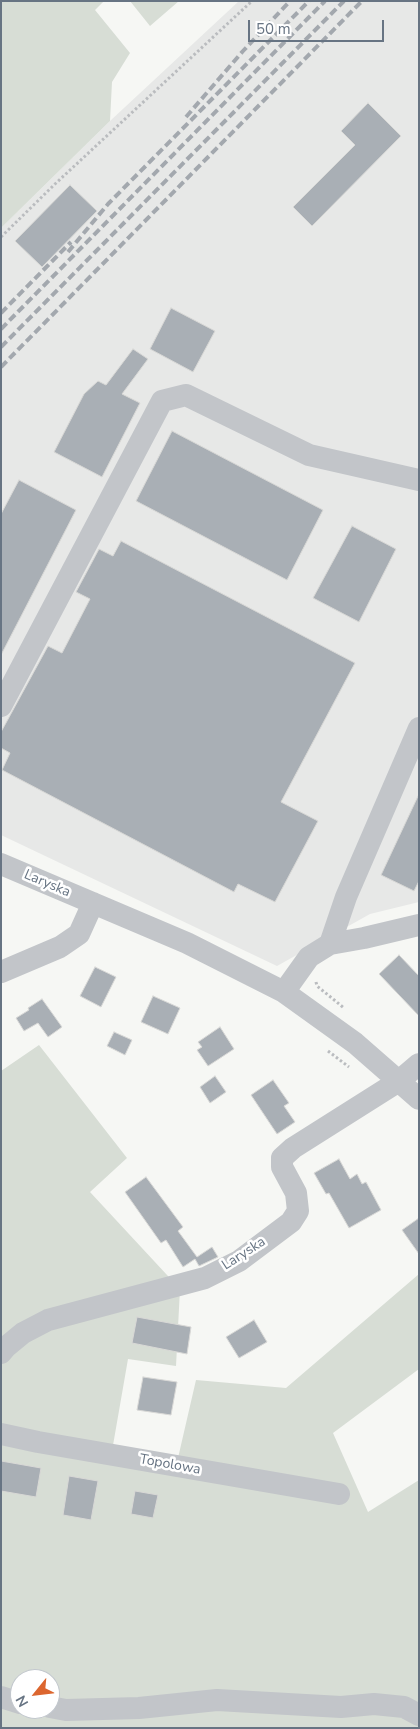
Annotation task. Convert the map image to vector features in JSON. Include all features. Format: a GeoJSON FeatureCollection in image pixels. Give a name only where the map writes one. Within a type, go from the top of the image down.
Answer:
{"type":"FeatureCollection","features":[{"type":"Feature","properties":{"kind":"street"},"geometry":{"type":"LineString","coordinates":[[1,706],[162,402],[186,395],[309,455],[419,480]]}},
{"type":"Feature","properties":{"kind":"street"},"geometry":{"type":"LineString","coordinates":[[330,944],[346,897],[419,728]]}},
{"type":"Feature","properties":{"kind":"street","name":"Laryska"},"geometry":{"type":"LineString","coordinates":[[1,864],[187,943],[284,992],[355,1043],[419,1099]]}},
{"type":"Feature","properties":{"kind":"street"},"geometry":{"type":"LineString","coordinates":[[1,972],[60,947],[79,934],[93,903]]}},
{"type":"Feature","properties":{"kind":"street"},"geometry":{"type":"LineString","coordinates":[[284,992],[310,957],[330,944],[419,925]]}},
{"type":"Feature","properties":{"kind":"street"},"geometry":{"type":"LineString","coordinates":[[400,1081],[419,1064]]}},
{"type":"Feature","properties":{"kind":"street","name":"Laryska"},"geometry":{"type":"LineString","coordinates":[[1,1353],[23,1333],[48,1320],[205,1278],[239,1261],[291,1222],[298,1211],[296,1193],[282,1167],[282,1158],[293,1148],[400,1081]]}},
{"type":"Feature","properties":{"kind":"street","name":"Topolowa"},"geometry":{"type":"LineString","coordinates":[[1,1434],[48,1444],[339,1494]]}},
{"type":"Feature","properties":{"kind":"street"},"geometry":{"type":"LineString","coordinates":[[60,1709],[139,1708],[217,1700],[341,1707],[374,1704],[411,1711]]}},
{"type":"Feature","properties":{"kind":"path"},"geometry":{"type":"LineString","coordinates":[[1,237],[55,184],[252,1]]}},
{"type":"Feature","properties":{"kind":"path"},"geometry":{"type":"LineString","coordinates":[[310,957],[317,986],[345,1009]]}},
{"type":"Feature","properties":{"kind":"path"},"geometry":{"type":"LineString","coordinates":[[327,1050],[355,1072]]}},
{"type":"Feature","properties":{"kind":"shaded area"},"geometry":{"type":"Polygon","coordinates":[[[1,1],[104,1],[95,10],[130,53],[112,82],[110,121],[1,228],[1,1]]]}},
{"type":"Feature","properties":{"kind":"shaded area"},"geometry":{"type":"Polygon","coordinates":[[[130,1],[179,1],[150,26],[130,1]]]}},
{"type":"Feature","properties":{"kind":"shaded area"},"geometry":{"type":"Polygon","coordinates":[[[239,1],[419,1],[419,902],[370,914],[277,966],[1,835],[1,228],[110,121],[239,1]]]}},
{"type":"Feature","properties":{"kind":"shaded area"},"geometry":{"type":"Polygon","coordinates":[[[39,1045],[127,1158],[90,1192],[180,1289],[176,1366],[128,1359],[112,1451],[178,1458],[196,1380],[286,1388],[419,1274],[419,1369],[333,1433],[368,1512],[419,1480],[419,1728],[1,1728],[1,1071],[39,1045]]]}},
{"type":"Feature","properties":{"kind":"building"},"geometry":{"type":"Polygon","coordinates":[[[368,103],[401,136],[312,226],[293,207],[355,145],[341,131],[368,103]]]}},
{"type":"Feature","properties":{"kind":"building"},"geometry":{"type":"Polygon","coordinates":[[[70,185],[97,211],[42,267],[15,241],[70,185]]]}},
{"type":"Feature","properties":{"kind":"building"},"geometry":{"type":"Polygon","coordinates":[[[171,308],[215,331],[193,372],[150,349],[171,308]]]}},
{"type":"Feature","properties":{"kind":"building"},"geometry":{"type":"Polygon","coordinates":[[[133,349],[148,359],[122,394],[140,403],[102,477],[54,452],[84,394],[98,381],[106,385],[133,349]]]}},
{"type":"Feature","properties":{"kind":"building"},"geometry":{"type":"Polygon","coordinates":[[[172,431],[323,510],[287,580],[136,501],[172,431]]]}},
{"type":"Feature","properties":{"kind":"building"},"geometry":{"type":"Polygon","coordinates":[[[19,480],[76,510],[1,655],[1,514],[19,480]]]}},
{"type":"Feature","properties":{"kind":"building"},"geometry":{"type":"Polygon","coordinates":[[[352,526],[396,549],[359,622],[313,598],[352,526]]]}},
{"type":"Feature","properties":{"kind":"building"},"geometry":{"type":"Polygon","coordinates":[[[121,541],[355,663],[281,802],[318,821],[275,902],[238,884],[234,892],[2,770],[10,753],[1,748],[1,732],[48,646],[62,653],[90,599],[76,592],[99,549],[113,556],[121,541]]]}},
{"type":"Feature","properties":{"kind":"building"},"geometry":{"type":"Polygon","coordinates":[[[419,794],[419,881],[414,891],[381,875],[419,794]]]}},
{"type":"Feature","properties":{"kind":"building"},"geometry":{"type":"Polygon","coordinates":[[[399,955],[419,976],[419,1016],[379,974],[399,955]]]}},
{"type":"Feature","properties":{"kind":"building"},"geometry":{"type":"Polygon","coordinates":[[[95,967],[116,977],[101,1007],[80,996],[95,967]]]}},
{"type":"Feature","properties":{"kind":"building"},"geometry":{"type":"Polygon","coordinates":[[[153,996],[180,1008],[168,1034],[141,1022],[153,996]]]}},
{"type":"Feature","properties":{"kind":"building"},"geometry":{"type":"Polygon","coordinates":[[[42,999],[62,1027],[48,1037],[38,1023],[24,1031],[16,1018],[42,999]]]}},
{"type":"Feature","properties":{"kind":"building"},"geometry":{"type":"Polygon","coordinates":[[[220,1027],[234,1049],[208,1066],[197,1050],[202,1047],[198,1042],[220,1027]]]}},
{"type":"Feature","properties":{"kind":"building"},"geometry":{"type":"Polygon","coordinates":[[[114,1032],[132,1040],[125,1055],[107,1046],[114,1032]]]}},
{"type":"Feature","properties":{"kind":"building"},"geometry":{"type":"Polygon","coordinates":[[[215,1076],[226,1092],[210,1103],[200,1087],[215,1076]]]}},
{"type":"Feature","properties":{"kind":"building"},"geometry":{"type":"Polygon","coordinates":[[[273,1080],[289,1103],[284,1106],[295,1122],[277,1134],[251,1095],[273,1080]]]}},
{"type":"Feature","properties":{"kind":"building"},"geometry":{"type":"Polygon","coordinates":[[[339,1159],[350,1179],[357,1174],[362,1184],[366,1182],[381,1210],[349,1228],[329,1193],[326,1194],[314,1173],[339,1159]]]}},
{"type":"Feature","properties":{"kind":"building"},"geometry":{"type":"Polygon","coordinates":[[[146,1177],[183,1227],[178,1231],[197,1257],[212,1247],[218,1257],[199,1266],[195,1259],[183,1267],[166,1240],[161,1243],[125,1192],[146,1177]]]}},
{"type":"Feature","properties":{"kind":"building"},"geometry":{"type":"Polygon","coordinates":[[[419,1218],[419,1254],[402,1230],[419,1218]]]}},
{"type":"Feature","properties":{"kind":"building"},"geometry":{"type":"Polygon","coordinates":[[[137,1317],[191,1327],[187,1354],[132,1343],[137,1317]]]}},
{"type":"Feature","properties":{"kind":"building"},"geometry":{"type":"Polygon","coordinates":[[[254,1320],[267,1342],[239,1358],[226,1337],[254,1320]]]}},
{"type":"Feature","properties":{"kind":"building"},"geometry":{"type":"Polygon","coordinates":[[[143,1377],[177,1382],[171,1415],[137,1410],[143,1377]]]}},
{"type":"Feature","properties":{"kind":"building"},"geometry":{"type":"Polygon","coordinates":[[[1,1461],[41,1468],[36,1497],[1,1491],[1,1461]]]}},
{"type":"Feature","properties":{"kind":"building"},"geometry":{"type":"Polygon","coordinates":[[[69,1476],[98,1481],[91,1520],[63,1515],[69,1476]]]}},
{"type":"Feature","properties":{"kind":"building"},"geometry":{"type":"Polygon","coordinates":[[[135,1491],[158,1495],[153,1518],[131,1514],[135,1491]]]}},
{"type":"Feature","properties":{"kind":"railway"},"geometry":{"type":"LineString","coordinates":[[186,117],[243,51],[290,1]]}},
{"type":"Feature","properties":{"kind":"railway"},"geometry":{"type":"LineString","coordinates":[[68,252],[108,204],[309,1]]}},
{"type":"Feature","properties":{"kind":"railway"},"geometry":{"type":"LineString","coordinates":[[1,329],[325,1]]}},
{"type":"Feature","properties":{"kind":"railway"},"geometry":{"type":"LineString","coordinates":[[1,347],[344,1]]}},
{"type":"Feature","properties":{"kind":"railway"},"geometry":{"type":"LineString","coordinates":[[1,367],[362,1]]}},
{"type":"Feature","properties":{"kind":"railway"},"geometry":{"type":"LineString","coordinates":[[1,313],[71,242]]}}]}
